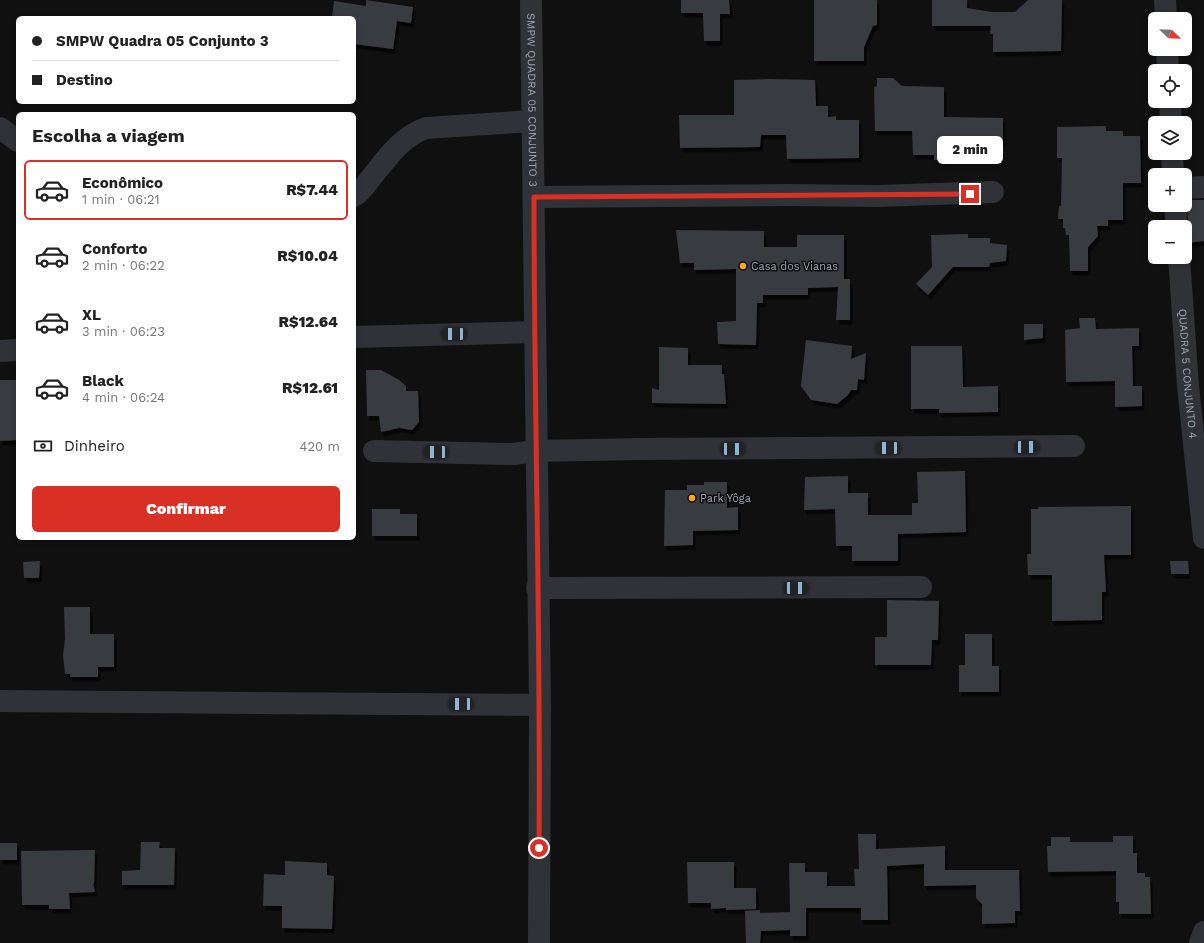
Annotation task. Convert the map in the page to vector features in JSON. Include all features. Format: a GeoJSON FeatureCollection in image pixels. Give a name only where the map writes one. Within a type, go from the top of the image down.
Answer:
{"type":"FeatureCollection","features":[{"type":"Feature","properties":{"kind":"street","name":"SMPW QUADRA 05 CONJUNTO 3"},"geometry":{"type":"LineString","coordinates":[[531,0],[537,588],[540,705],[539,943]]}},
{"type":"Feature","properties":{"kind":"street"},"geometry":{"type":"LineString","coordinates":[[1165,0],[1166,12]]}},
{"type":"Feature","properties":{"kind":"street"},"geometry":{"type":"LineString","coordinates":[[356,194],[364,187],[395,149],[412,133],[426,128],[532,121]]}},
{"type":"Feature","properties":{"kind":"street"},"geometry":{"type":"LineString","coordinates":[[0,128],[16,140]]}},
{"type":"Feature","properties":{"kind":"street"},"geometry":{"type":"LineString","coordinates":[[1192,188],[1204,187]]}},
{"type":"Feature","properties":{"kind":"street"},"geometry":{"type":"LineString","coordinates":[[534,197],[791,195],[889,196],[993,192]]}},
{"type":"Feature","properties":{"kind":"street","name":"QUADRA 5 CONJUNTO 4"},"geometry":{"type":"LineString","coordinates":[[1180,264],[1196,387],[1204,538]]}},
{"type":"Feature","properties":{"kind":"street"},"geometry":{"type":"LineString","coordinates":[[356,337],[535,332]]}},
{"type":"Feature","properties":{"kind":"street"},"geometry":{"type":"LineString","coordinates":[[0,351],[16,350]]}},
{"type":"Feature","properties":{"kind":"street"},"geometry":{"type":"LineString","coordinates":[[374,451],[514,454],[536,451],[1074,446]]}},
{"type":"Feature","properties":{"kind":"street"},"geometry":{"type":"LineString","coordinates":[[537,588],[921,587]]}},
{"type":"Feature","properties":{"kind":"street"},"geometry":{"type":"LineString","coordinates":[[0,701],[540,705]]}},
{"type":"Feature","properties":{"kind":"street"},"geometry":{"type":"LineString","coordinates":[[1200,943],[1204,932]]}},
{"type":"Feature","properties":{"kind":"building"},"geometry":{"type":"Polygon","coordinates":[[[366,0],[413,7],[411,23],[397,21],[393,49],[356,44],[356,16],[332,16],[334,1],[366,6],[366,0]]]}},
{"type":"Feature","properties":{"kind":"building"},"geometry":{"type":"Polygon","coordinates":[[[681,0],[729,0],[730,14],[720,14],[720,41],[704,41],[703,13],[681,13],[681,0]]]}},
{"type":"Feature","properties":{"kind":"building"},"geometry":{"type":"Polygon","coordinates":[[[814,0],[877,0],[877,25],[873,26],[864,47],[864,61],[814,61],[814,0]]]}},
{"type":"Feature","properties":{"kind":"building"},"geometry":{"type":"Polygon","coordinates":[[[932,0],[967,0],[967,8],[992,12],[1015,12],[1028,0],[1062,0],[1061,51],[993,52],[993,34],[990,34],[991,26],[932,26],[932,0]]]}},
{"type":"Feature","properties":{"kind":"building"},"geometry":{"type":"Polygon","coordinates":[[[877,78],[893,78],[902,86],[944,87],[944,117],[1003,118],[1003,142],[985,142],[985,158],[951,158],[946,160],[934,160],[934,155],[913,155],[912,131],[875,131],[874,87],[877,86],[877,78]]]}},
{"type":"Feature","properties":{"kind":"building"},"geometry":{"type":"Polygon","coordinates":[[[734,80],[815,80],[816,106],[828,106],[828,117],[836,116],[836,120],[859,120],[859,158],[787,159],[786,135],[761,135],[760,147],[680,148],[679,115],[734,115],[734,80]]]}},
{"type":"Feature","properties":{"kind":"building"},"geometry":{"type":"Polygon","coordinates":[[[1106,126],[1106,131],[1123,131],[1123,136],[1140,136],[1141,183],[1123,183],[1123,220],[1108,220],[1108,226],[1097,226],[1098,236],[1088,247],[1088,271],[1070,271],[1069,235],[1066,235],[1065,228],[1063,228],[1063,219],[1058,219],[1059,206],[1061,206],[1062,158],[1057,158],[1057,127],[1106,126]]]}},
{"type":"Feature","properties":{"kind":"building"},"geometry":{"type":"Polygon","coordinates":[[[1192,200],[1204,200],[1204,241],[1192,242],[1192,220],[1188,220],[1187,212],[1192,212],[1192,200]]]}},
{"type":"Feature","properties":{"kind":"building"},"geometry":{"type":"Polygon","coordinates":[[[676,230],[764,231],[764,247],[797,247],[797,235],[844,235],[844,279],[850,279],[850,320],[836,320],[838,287],[808,288],[808,295],[763,295],[763,303],[757,303],[756,345],[718,344],[717,322],[736,321],[736,269],[694,270],[694,263],[680,263],[676,230]]]}},
{"type":"Feature","properties":{"kind":"building"},"geometry":{"type":"Polygon","coordinates":[[[968,234],[968,238],[990,238],[990,243],[1007,245],[1006,261],[990,263],[989,267],[953,267],[928,295],[916,284],[932,267],[931,235],[968,234]]]}},
{"type":"Feature","properties":{"kind":"building"},"geometry":{"type":"Polygon","coordinates":[[[1079,318],[1095,318],[1096,329],[1139,328],[1139,346],[1132,346],[1133,386],[1142,386],[1142,406],[1115,407],[1115,381],[1066,382],[1065,330],[1080,328],[1079,318]]]}},
{"type":"Feature","properties":{"kind":"building"},"geometry":{"type":"Polygon","coordinates":[[[1024,324],[1043,324],[1043,338],[1024,340],[1024,324]]]}},
{"type":"Feature","properties":{"kind":"building"},"geometry":{"type":"Polygon","coordinates":[[[806,340],[852,346],[851,359],[866,353],[864,380],[858,379],[857,390],[851,390],[848,395],[837,404],[811,400],[801,386],[806,340]]]}},
{"type":"Feature","properties":{"kind":"building"},"geometry":{"type":"Polygon","coordinates":[[[911,346],[962,346],[963,387],[998,386],[998,412],[939,413],[939,409],[911,409],[911,346]]]}},
{"type":"Feature","properties":{"kind":"building"},"geometry":{"type":"Polygon","coordinates":[[[659,347],[688,348],[688,365],[722,365],[726,404],[652,403],[652,388],[659,390],[659,347]]]}},
{"type":"Feature","properties":{"kind":"building"},"geometry":{"type":"Polygon","coordinates":[[[366,370],[381,370],[399,380],[406,386],[406,391],[418,391],[419,422],[412,430],[399,428],[381,432],[379,416],[367,416],[366,370]]]}},
{"type":"Feature","properties":{"kind":"building"},"geometry":{"type":"Polygon","coordinates":[[[0,380],[16,380],[16,440],[0,441],[0,380]]]}},
{"type":"Feature","properties":{"kind":"building"},"geometry":{"type":"Polygon","coordinates":[[[965,471],[966,532],[898,534],[898,561],[852,561],[852,546],[836,546],[835,509],[804,510],[805,477],[848,476],[848,493],[868,493],[868,515],[912,515],[912,503],[918,503],[917,472],[965,471]]]}},
{"type":"Feature","properties":{"kind":"building"},"geometry":{"type":"Polygon","coordinates":[[[704,482],[727,482],[727,508],[738,507],[738,530],[693,531],[693,545],[664,546],[665,490],[687,490],[687,485],[704,485],[704,482]]]}},
{"type":"Feature","properties":{"kind":"building"},"geometry":{"type":"Polygon","coordinates":[[[1131,506],[1131,555],[1104,555],[1106,592],[1102,592],[1102,620],[1052,621],[1052,575],[1028,575],[1027,554],[1031,554],[1031,509],[1038,509],[1038,507],[1131,506]]]}},
{"type":"Feature","properties":{"kind":"building"},"geometry":{"type":"Polygon","coordinates":[[[372,509],[400,509],[400,514],[417,514],[417,536],[372,536],[372,509]]]}},
{"type":"Feature","properties":{"kind":"building"},"geometry":{"type":"Polygon","coordinates":[[[40,561],[39,578],[24,578],[23,562],[40,561]]]}},
{"type":"Feature","properties":{"kind":"building"},"geometry":{"type":"Polygon","coordinates":[[[1170,561],[1188,561],[1189,574],[1171,574],[1170,561]]]}},
{"type":"Feature","properties":{"kind":"building"},"geometry":{"type":"Polygon","coordinates":[[[887,600],[939,601],[938,640],[932,640],[931,665],[875,665],[875,637],[887,637],[887,600]]]}},
{"type":"Feature","properties":{"kind":"building"},"geometry":{"type":"Polygon","coordinates":[[[64,607],[90,607],[90,634],[114,634],[114,667],[98,667],[98,677],[70,677],[70,674],[65,674],[63,655],[65,639],[64,607]]]}},
{"type":"Feature","properties":{"kind":"building"},"geometry":{"type":"Polygon","coordinates":[[[965,634],[992,634],[992,666],[999,666],[999,692],[959,692],[959,665],[965,665],[965,634]]]}},
{"type":"Feature","properties":{"kind":"building"},"geometry":{"type":"Polygon","coordinates":[[[858,834],[876,834],[876,849],[945,846],[945,870],[1019,870],[1020,911],[1015,911],[1015,923],[982,924],[982,904],[976,898],[976,885],[924,886],[924,864],[887,866],[888,920],[861,920],[861,908],[806,908],[806,936],[790,936],[790,930],[761,931],[760,943],[746,943],[745,911],[760,910],[760,913],[790,912],[789,863],[805,863],[805,872],[827,872],[827,886],[855,886],[854,869],[859,869],[858,834]]]}},
{"type":"Feature","properties":{"kind":"building"},"geometry":{"type":"Polygon","coordinates":[[[1113,836],[1133,836],[1133,853],[1137,853],[1137,873],[1145,873],[1145,877],[1150,877],[1151,914],[1119,914],[1119,902],[1116,902],[1116,871],[1048,872],[1047,846],[1051,846],[1051,837],[1070,837],[1070,842],[1113,842],[1113,836]]]}},
{"type":"Feature","properties":{"kind":"building"},"geometry":{"type":"Polygon","coordinates":[[[141,842],[160,842],[159,848],[175,848],[174,885],[122,885],[122,871],[140,870],[141,842]]]}},
{"type":"Feature","properties":{"kind":"building"},"geometry":{"type":"Polygon","coordinates":[[[0,843],[17,843],[17,860],[0,860],[0,843]]]}},
{"type":"Feature","properties":{"kind":"building"},"geometry":{"type":"Polygon","coordinates":[[[95,850],[93,884],[95,892],[69,893],[70,909],[49,909],[49,905],[22,905],[21,851],[95,850]]]}},
{"type":"Feature","properties":{"kind":"building"},"geometry":{"type":"Polygon","coordinates":[[[285,861],[327,863],[327,875],[334,876],[332,929],[282,928],[282,906],[263,906],[264,874],[285,875],[285,861]]]}},
{"type":"Feature","properties":{"kind":"building"},"geometry":{"type":"Polygon","coordinates":[[[687,862],[734,862],[734,888],[756,888],[756,909],[711,909],[711,903],[688,903],[687,862]]]}},
{"type":"Feature","properties":{"kind":"place","name":"Casa dos Vianas"},"geometry":{"type":"Point","coordinates":[743,266]}},
{"type":"Feature","properties":{"kind":"place","name":"Park Yôga"},"geometry":{"type":"Point","coordinates":[692,498]}},
{"type":"Feature","properties":{"kind":"route"},"geometry":{"type":"LineString","coordinates":[[539,848],[540,705],[537,588],[534,197],[791,195],[878,196],[970,194]]}}]}
